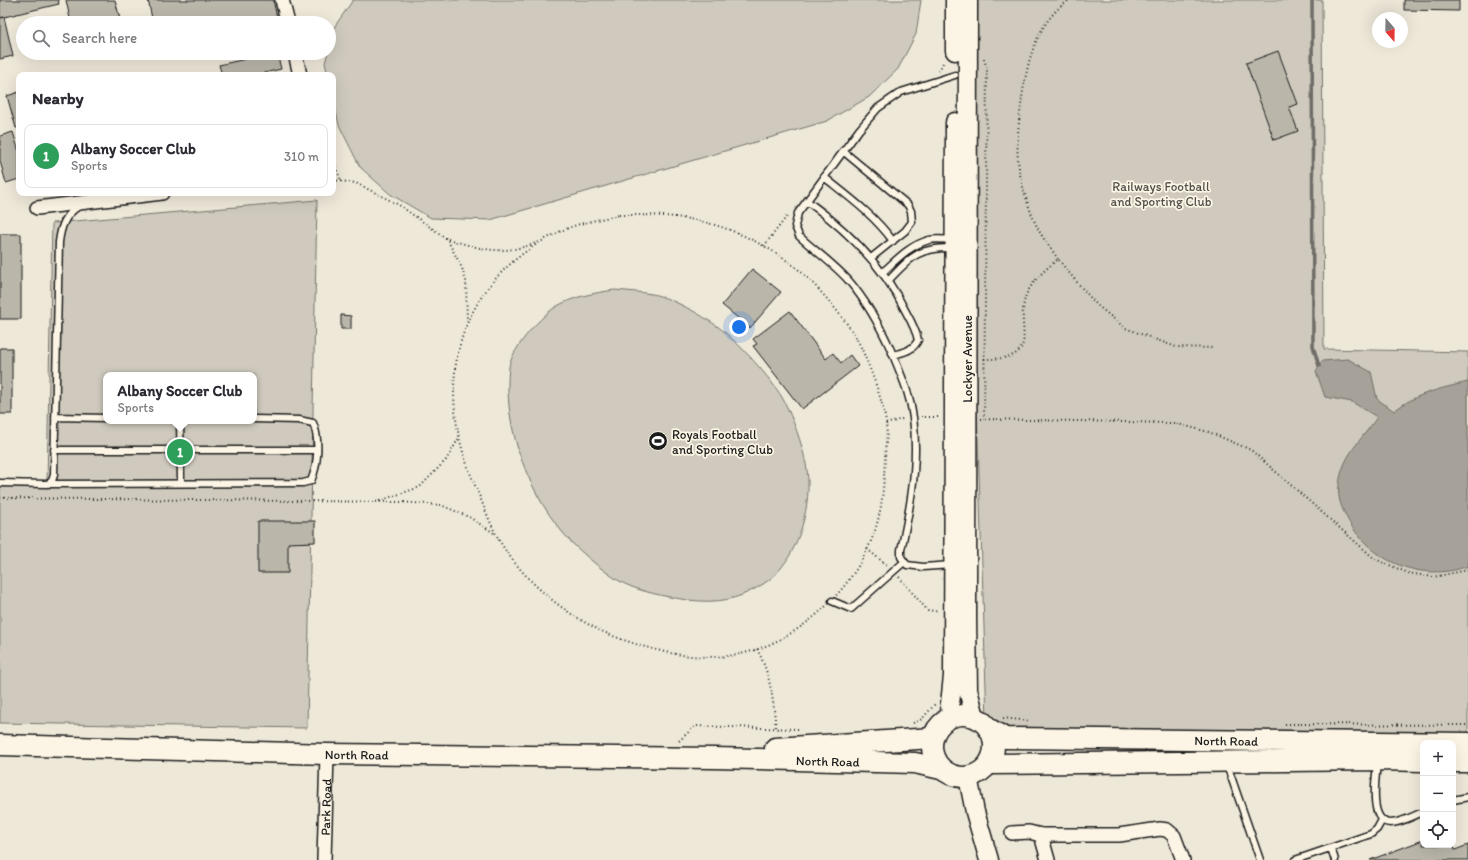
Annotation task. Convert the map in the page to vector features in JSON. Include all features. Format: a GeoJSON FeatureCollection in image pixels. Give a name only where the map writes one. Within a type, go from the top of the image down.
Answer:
{"type":"FeatureCollection","features":[{"type":"Feature","properties":{"kind":"main road","name":"Lockyer Avenue"},"geometry":{"type":"LineString","coordinates":[[955,0],[955,75],[960,244],[966,358],[960,418]]}},
{"type":"Feature","properties":{"kind":"main road","name":"Lockyer Avenue"},"geometry":{"type":"LineString","coordinates":[[951,711],[960,565],[960,244],[968,0]]}},
{"type":"Feature","properties":{"kind":"main road","name":"Lockyer Avenue"},"geometry":{"type":"LineString","coordinates":[[960,565],[968,690],[989,721]]}},
{"type":"Feature","properties":{"kind":"main road"},"geometry":{"type":"LineString","coordinates":[[951,711],[959,715],[989,721],[994,742],[993,757],[989,764],[980,772],[968,777],[954,776],[941,769],[933,754],[933,738],[951,711]]}},
{"type":"Feature","properties":{"kind":"main road","name":"North Road"},"geometry":{"type":"LineString","coordinates":[[989,721],[1005,738],[1468,743]]}},
{"type":"Feature","properties":{"kind":"main road","name":"North Road"},"geometry":{"type":"LineString","coordinates":[[714,758],[777,738],[933,738]]}},
{"type":"Feature","properties":{"kind":"main road","name":"North Road"},"geometry":{"type":"LineString","coordinates":[[0,745],[327,754],[714,758],[915,763],[941,769]]}},
{"type":"Feature","properties":{"kind":"main road","name":"North Road"},"geometry":{"type":"LineString","coordinates":[[989,764],[1226,761],[1420,761]]}},
{"type":"Feature","properties":{"kind":"main road"},"geometry":{"type":"LineString","coordinates":[[1456,762],[1468,762]]}},
{"type":"Feature","properties":{"kind":"main road"},"geometry":{"type":"LineString","coordinates":[[968,777],[975,812],[989,860]]}},
{"type":"Feature","properties":{"kind":"street"},"geometry":{"type":"LineString","coordinates":[[282,0],[286,16]]}},
{"type":"Feature","properties":{"kind":"street"},"geometry":{"type":"LineString","coordinates":[[297,60],[299,72]]}},
{"type":"Feature","properties":{"kind":"street"},"geometry":{"type":"LineString","coordinates":[[37,208],[137,196]]}},
{"type":"Feature","properties":{"kind":"street","name":"Park Road"},"geometry":{"type":"LineString","coordinates":[[324,860],[327,754]]}},
{"type":"Feature","properties":{"kind":"street"},"geometry":{"type":"LineString","coordinates":[[1012,833],[1029,832],[1041,835],[1119,835],[1160,829],[1167,830],[1174,836],[1183,860]]}},
{"type":"Feature","properties":{"kind":"street"},"geometry":{"type":"LineString","coordinates":[[1041,835],[1048,860]]}},
{"type":"Feature","properties":{"kind":"lane"},"geometry":{"type":"LineString","coordinates":[[955,75],[901,92],[878,108],[843,151],[806,201],[795,219],[795,226],[799,236],[838,270],[868,306],[892,355],[907,392],[914,429],[912,494],[900,550],[904,562],[907,565],[923,567],[960,565]]}},
{"type":"Feature","properties":{"kind":"lane"},"geometry":{"type":"LineString","coordinates":[[843,151],[908,205],[911,211],[912,222],[893,241],[871,258]]}},
{"type":"Feature","properties":{"kind":"lane"},"geometry":{"type":"LineString","coordinates":[[824,177],[875,218],[893,241]]}},
{"type":"Feature","properties":{"kind":"lane"},"geometry":{"type":"LineString","coordinates":[[806,201],[827,216],[871,258],[901,301],[914,326],[918,340],[915,346],[910,350],[892,355]]}},
{"type":"Feature","properties":{"kind":"lane"},"geometry":{"type":"LineString","coordinates":[[50,484],[54,475],[60,228],[67,216],[86,202]]}},
{"type":"Feature","properties":{"kind":"lane"},"geometry":{"type":"LineString","coordinates":[[882,273],[908,250],[930,240],[960,244]]}},
{"type":"Feature","properties":{"kind":"lane"},"geometry":{"type":"LineString","coordinates":[[888,281],[902,266],[922,251],[960,244]]}},
{"type":"Feature","properties":{"kind":"lane"},"geometry":{"type":"LineString","coordinates":[[55,417],[103,418]]}},
{"type":"Feature","properties":{"kind":"lane"},"geometry":{"type":"LineString","coordinates":[[0,483],[303,483],[312,481],[315,472],[316,450],[316,431],[313,423],[307,420],[257,419]]}},
{"type":"Feature","properties":{"kind":"lane"},"geometry":{"type":"LineString","coordinates":[[180,424],[181,482]]}},
{"type":"Feature","properties":{"kind":"lane"},"geometry":{"type":"LineString","coordinates":[[54,450],[316,450]]}},
{"type":"Feature","properties":{"kind":"lane"},"geometry":{"type":"LineString","coordinates":[[832,602],[851,609],[904,562]]}},
{"type":"Feature","properties":{"kind":"lane"},"geometry":{"type":"LineString","coordinates":[[1377,760],[1375,802],[1377,813],[1382,820],[1389,823],[1420,813]]}},
{"type":"Feature","properties":{"kind":"lane"},"geometry":{"type":"LineString","coordinates":[[1226,761],[1260,860]]}},
{"type":"Feature","properties":{"kind":"lane"},"geometry":{"type":"LineString","coordinates":[[1456,799],[1468,796]]}},
{"type":"Feature","properties":{"kind":"lane"},"geometry":{"type":"LineString","coordinates":[[1295,860],[1371,834],[1377,829],[1382,820]]}},
{"type":"Feature","properties":{"kind":"lane"},"geometry":{"type":"LineString","coordinates":[[1331,848],[1335,860]]}},
{"type":"Feature","properties":{"kind":"path"},"geometry":{"type":"LineString","coordinates":[[1069,0],[1051,16],[1039,34],[1030,58],[1023,88],[1018,137],[1018,167],[1027,198],[1040,233],[1058,259],[1097,306],[1125,328],[1176,347],[1214,348]]}},
{"type":"Feature","properties":{"kind":"path"},"geometry":{"type":"LineString","coordinates":[[336,167],[341,181]]}},
{"type":"Feature","properties":{"kind":"path"},"geometry":{"type":"LineString","coordinates":[[336,180],[356,183],[399,205],[447,239],[481,249],[494,251],[521,249],[569,227],[619,215],[667,215],[714,225],[749,238],[796,266],[826,299],[856,338],[874,380],[886,424],[884,473],[878,521],[867,549],[848,582],[832,602],[800,629],[757,649],[728,656],[685,657],[640,647],[602,631],[560,607],[505,551],[495,533],[473,481],[459,438],[455,410],[453,372],[467,322],[479,299],[504,268],[542,240]]}},
{"type":"Feature","properties":{"kind":"path"},"geometry":{"type":"LineString","coordinates":[[447,239],[462,268],[466,281],[467,322]]}},
{"type":"Feature","properties":{"kind":"path"},"geometry":{"type":"LineString","coordinates":[[966,358],[1008,357],[1020,351],[1024,343],[1024,308],[1027,294],[1044,270],[1058,259]]}},
{"type":"Feature","properties":{"kind":"path"},"geometry":{"type":"LineString","coordinates":[[886,424],[912,416],[1174,423],[1209,432],[1251,450],[1375,559],[1408,573],[1433,577],[1468,570]]}},
{"type":"Feature","properties":{"kind":"path"},"geometry":{"type":"LineString","coordinates":[[376,501],[420,487],[446,460],[459,438]]}},
{"type":"Feature","properties":{"kind":"path"},"geometry":{"type":"LineString","coordinates":[[0,498],[376,501],[441,505],[469,516],[495,533]]}},
{"type":"Feature","properties":{"kind":"path"},"geometry":{"type":"LineString","coordinates":[[867,549],[894,571],[928,611],[942,610]]}},
{"type":"Feature","properties":{"kind":"path"},"geometry":{"type":"LineString","coordinates":[[757,649],[766,666],[773,691],[777,738]]}},
{"type":"Feature","properties":{"kind":"path"},"geometry":{"type":"LineString","coordinates":[[909,724],[922,719],[936,703],[951,711]]}},
{"type":"Feature","properties":{"kind":"path"},"geometry":{"type":"LineString","coordinates":[[989,721],[1036,722]]}},
{"type":"Feature","properties":{"kind":"path"},"geometry":{"type":"LineString","coordinates":[[1277,724],[1468,725]]}},
{"type":"Feature","properties":{"kind":"path"},"geometry":{"type":"LineString","coordinates":[[674,746],[695,726],[777,738],[798,729]]}},
{"type":"Feature","properties":{"kind":"green space"},"geometry":{"type":"Polygon","coordinates":[[[353,0],[921,0],[916,34],[898,69],[869,97],[827,121],[490,220],[431,218],[390,194],[360,167],[339,125],[336,112],[336,72],[327,72],[325,63],[326,60],[336,60],[336,25],[353,0]]]}},
{"type":"Feature","properties":{"kind":"green space","name":"Railways Football and Sporting Club"},"geometry":{"type":"Polygon","coordinates":[[[964,0],[1322,0],[1324,349],[1468,352],[1468,736],[1026,731],[1004,727],[987,721],[964,0]]]}},
{"type":"Feature","properties":{"kind":"green space"},"geometry":{"type":"Polygon","coordinates":[[[317,200],[307,728],[0,723],[0,484],[47,484],[52,223],[317,200]]]}},
{"type":"Feature","properties":{"kind":"green space","name":"Royals Football and Sporting Club"},"geometry":{"type":"Polygon","coordinates":[[[614,290],[647,293],[661,296],[692,310],[721,329],[750,357],[774,385],[791,415],[802,448],[808,477],[807,504],[800,533],[788,558],[773,577],[753,590],[735,598],[720,601],[704,601],[667,597],[632,587],[604,571],[572,543],[557,525],[543,506],[522,461],[510,414],[508,390],[509,367],[511,359],[529,332],[552,309],[579,297],[614,290]]]}},
{"type":"Feature","properties":{"kind":"shaded area"},"geometry":{"type":"Polygon","coordinates":[[[1348,359],[1371,372],[1377,399],[1394,411],[1420,396],[1468,382],[1468,566],[1451,571],[1433,572],[1416,570],[1399,565],[1370,547],[1358,535],[1348,520],[1339,499],[1341,474],[1348,456],[1377,417],[1352,402],[1325,397],[1316,371],[1322,361],[1348,359]]]}},
{"type":"Feature","properties":{"kind":"building"},"geometry":{"type":"Polygon","coordinates":[[[0,0],[58,0],[59,4],[0,18],[0,0]]]}},
{"type":"Feature","properties":{"kind":"building"},"geometry":{"type":"Polygon","coordinates":[[[66,0],[115,0],[119,16],[69,16],[66,0]]]}},
{"type":"Feature","properties":{"kind":"building"},"geometry":{"type":"Polygon","coordinates":[[[148,0],[273,0],[277,16],[151,16],[148,0]]]}},
{"type":"Feature","properties":{"kind":"building"},"geometry":{"type":"Polygon","coordinates":[[[1404,0],[1459,0],[1459,11],[1404,10],[1404,0]]]}},
{"type":"Feature","properties":{"kind":"building"},"geometry":{"type":"Polygon","coordinates":[[[4,17],[13,56],[0,59],[0,18],[4,17]]]}},
{"type":"Feature","properties":{"kind":"building"},"geometry":{"type":"Polygon","coordinates":[[[1278,51],[1298,104],[1289,107],[1298,131],[1274,140],[1246,63],[1278,51]]]}},
{"type":"Feature","properties":{"kind":"building"},"geometry":{"type":"Polygon","coordinates":[[[241,60],[279,60],[281,69],[268,72],[221,72],[219,65],[241,60]]]}},
{"type":"Feature","properties":{"kind":"building"},"geometry":{"type":"Polygon","coordinates":[[[16,93],[16,128],[7,96],[16,93]]]}},
{"type":"Feature","properties":{"kind":"building"},"geometry":{"type":"Polygon","coordinates":[[[13,132],[16,142],[16,180],[6,183],[0,161],[0,136],[13,132]]]}},
{"type":"Feature","properties":{"kind":"building"},"geometry":{"type":"Polygon","coordinates":[[[0,234],[21,234],[21,319],[0,319],[0,234]]]}},
{"type":"Feature","properties":{"kind":"building"},"geometry":{"type":"Polygon","coordinates":[[[752,269],[781,292],[750,328],[722,305],[752,269]]]}},
{"type":"Feature","properties":{"kind":"building"},"geometry":{"type":"Polygon","coordinates":[[[790,311],[826,359],[833,353],[841,363],[850,355],[858,366],[802,409],[753,346],[757,344],[753,339],[790,311]]]}},
{"type":"Feature","properties":{"kind":"building"},"geometry":{"type":"Polygon","coordinates":[[[341,315],[351,316],[351,329],[341,329],[341,315]]]}},
{"type":"Feature","properties":{"kind":"building"},"geometry":{"type":"Polygon","coordinates":[[[0,348],[12,348],[12,414],[0,414],[0,348]]]}},
{"type":"Feature","properties":{"kind":"building"},"geometry":{"type":"Polygon","coordinates":[[[258,521],[315,521],[315,542],[288,543],[288,573],[258,573],[258,521]]]}},
{"type":"Feature","properties":{"kind":"building"},"geometry":{"type":"Polygon","coordinates":[[[1420,841],[1420,848],[1454,848],[1455,850],[1468,845],[1468,860],[1370,860],[1420,841]]]}},
{"type":"Feature","properties":{"kind":"waterway"},"geometry":{"type":"LineString","coordinates":[[1312,0],[1313,346],[1319,366]]}},
{"type":"Feature","properties":{"kind":"place","name":"Royals Football and Sporting Club"},"geometry":{"type":"Point","coordinates":[658,441]}},
{"type":"Feature","properties":{"kind":"place","name":"Albany Soccer Club"},"geometry":{"type":"Point","coordinates":[180,452]}}]}
